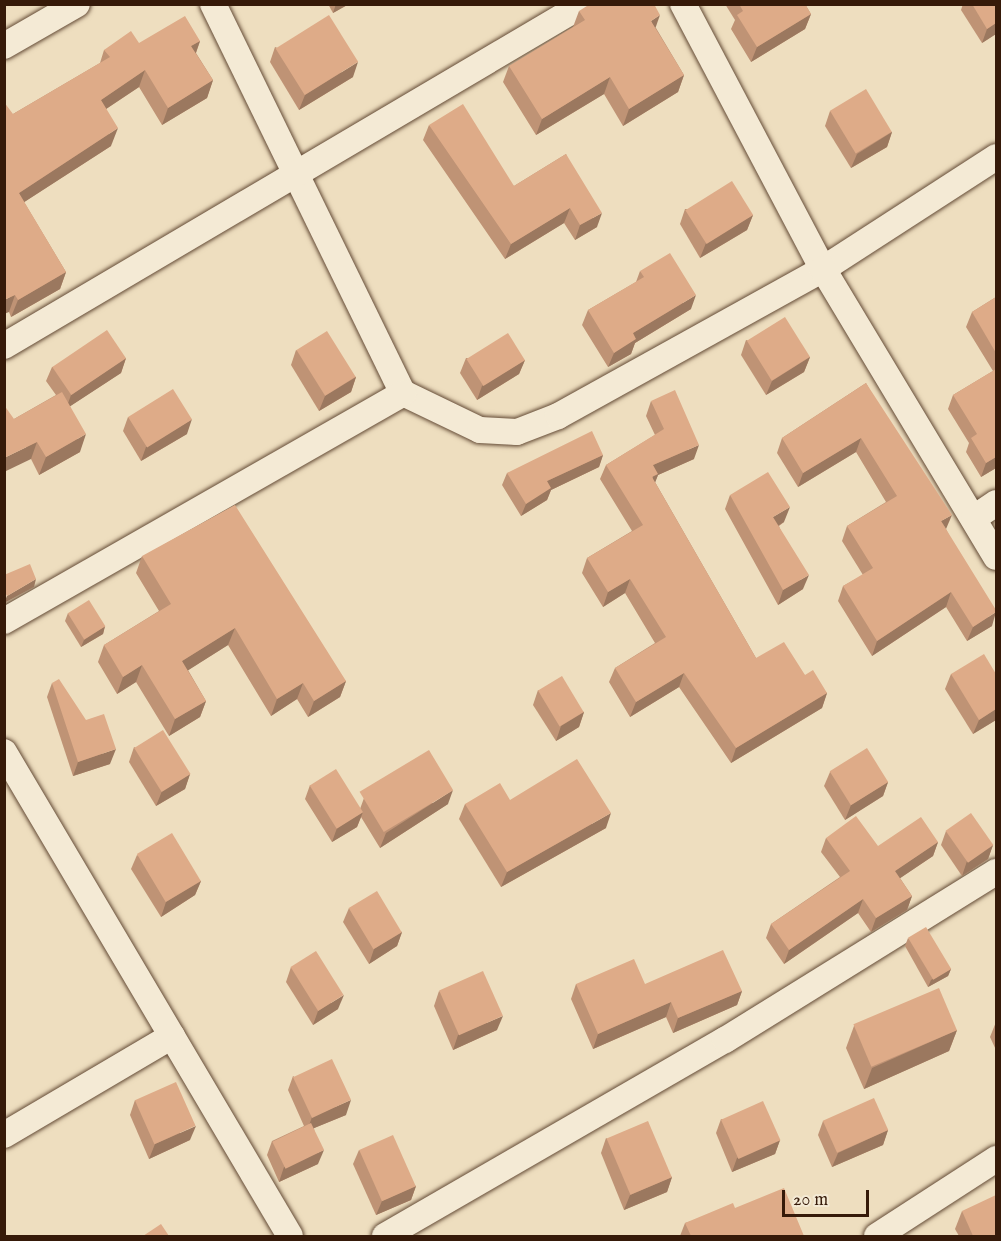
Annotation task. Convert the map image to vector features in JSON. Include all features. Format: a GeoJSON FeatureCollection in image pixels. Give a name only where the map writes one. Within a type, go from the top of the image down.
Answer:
{"type":"FeatureCollection","features":[{"type":"Feature","properties":{"kind":"street"},"geometry":{"type":"LineString","coordinates":[[4,46],[77,4]]}},
{"type":"Feature","properties":{"kind":"street"},"geometry":{"type":"LineString","coordinates":[[213,4],[403,393],[480,430],[517,432],[558,416],[823,269],[996,157]]}},
{"type":"Feature","properties":{"kind":"street"},"geometry":{"type":"LineString","coordinates":[[4,346],[295,172],[584,4]]}},
{"type":"Feature","properties":{"kind":"street"},"geometry":{"type":"LineString","coordinates":[[683,4],[823,269],[996,557]]}},
{"type":"Feature","properties":{"kind":"street"},"geometry":{"type":"LineString","coordinates":[[4,621],[403,393]]}},
{"type":"Feature","properties":{"kind":"street"},"geometry":{"type":"LineString","coordinates":[[974,518],[996,503]]}},
{"type":"Feature","properties":{"kind":"street"},"geometry":{"type":"LineString","coordinates":[[4,752],[290,1236]]}},
{"type":"Feature","properties":{"kind":"street"},"geometry":{"type":"LineString","coordinates":[[385,1236],[725,1040],[996,872]]}},
{"type":"Feature","properties":{"kind":"street"},"geometry":{"type":"LineString","coordinates":[[4,1135],[172,1036]]}},
{"type":"Feature","properties":{"kind":"street"},"geometry":{"type":"LineString","coordinates":[[877,1236],[996,1159]]}},
{"type":"Feature","properties":{"kind":"building"},"geometry":{"type":"Polygon","coordinates":[[[590,4],[654,4],[660,15],[651,21],[684,75],[629,109],[610,77],[542,119],[509,66],[585,20],[579,11],[590,4]]]}},
{"type":"Feature","properties":{"kind":"building"},"geometry":{"type":"Polygon","coordinates":[[[739,4],[805,4],[811,14],[757,47],[737,15],[743,11],[739,4]]]}},
{"type":"Feature","properties":{"kind":"building"},"geometry":{"type":"Polygon","coordinates":[[[972,4],[996,4],[996,23],[987,29],[972,4]]]}},
{"type":"Feature","properties":{"kind":"building"},"geometry":{"type":"Polygon","coordinates":[[[329,15],[358,62],[305,95],[276,48],[329,15]]]}},
{"type":"Feature","properties":{"kind":"building"},"geometry":{"type":"Polygon","coordinates":[[[185,16],[200,41],[191,46],[213,80],[168,108],[145,70],[101,100],[118,128],[19,193],[66,272],[18,300],[15,295],[4,300],[4,102],[13,114],[110,57],[104,50],[131,31],[139,43],[185,16]]]}},
{"type":"Feature","properties":{"kind":"building"},"geometry":{"type":"Polygon","coordinates":[[[866,89],[892,132],[856,153],[830,111],[866,89]]]}},
{"type":"Feature","properties":{"kind":"building"},"geometry":{"type":"Polygon","coordinates":[[[463,104],[514,186],[566,154],[602,213],[580,225],[570,208],[511,244],[429,125],[463,104]]]}},
{"type":"Feature","properties":{"kind":"building"},"geometry":{"type":"Polygon","coordinates":[[[732,181],[753,215],[707,244],[685,210],[732,181]]]}},
{"type":"Feature","properties":{"kind":"building"},"geometry":{"type":"Polygon","coordinates":[[[670,253],[696,295],[633,333],[636,339],[614,353],[588,310],[644,277],[640,271],[670,253]]]}},
{"type":"Feature","properties":{"kind":"building"},"geometry":{"type":"Polygon","coordinates":[[[996,297],[996,353],[972,312],[996,297]]]}},
{"type":"Feature","properties":{"kind":"building"},"geometry":{"type":"Polygon","coordinates":[[[785,317],[810,357],[772,381],[747,341],[785,317]]]}},
{"type":"Feature","properties":{"kind":"building"},"geometry":{"type":"Polygon","coordinates":[[[107,330],[126,358],[71,395],[52,367],[107,330]]]}},
{"type":"Feature","properties":{"kind":"building"},"geometry":{"type":"Polygon","coordinates":[[[327,331],[356,377],[325,396],[296,350],[327,331]]]}},
{"type":"Feature","properties":{"kind":"building"},"geometry":{"type":"Polygon","coordinates":[[[508,333],[525,360],[483,386],[466,359],[508,333]]]}},
{"type":"Feature","properties":{"kind":"building"},"geometry":{"type":"Polygon","coordinates":[[[996,369],[996,457],[986,463],[971,438],[977,434],[953,395],[996,369]]]}},
{"type":"Feature","properties":{"kind":"building"},"geometry":{"type":"Polygon","coordinates":[[[866,383],[952,515],[941,521],[996,610],[973,627],[951,592],[877,641],[843,586],[873,568],[847,526],[897,496],[861,438],[803,473],[782,438],[866,383]]]}},
{"type":"Feature","properties":{"kind":"building"},"geometry":{"type":"Polygon","coordinates":[[[173,389],[192,420],[147,448],[128,417],[173,389]]]}},
{"type":"Feature","properties":{"kind":"building"},"geometry":{"type":"Polygon","coordinates":[[[675,390],[699,445],[653,465],[658,474],[652,477],[756,658],[784,642],[805,675],[813,670],[827,693],[736,748],[684,673],[636,702],[615,668],[666,637],[630,579],[608,592],[587,558],[643,525],[606,465],[664,429],[651,401],[675,390]]]}},
{"type":"Feature","properties":{"kind":"building"},"geometry":{"type":"Polygon","coordinates":[[[62,392],[86,434],[46,457],[37,442],[4,458],[4,405],[14,419],[62,392]]]}},
{"type":"Feature","properties":{"kind":"building"},"geometry":{"type":"Polygon","coordinates":[[[592,431],[603,455],[547,481],[551,488],[526,504],[507,473],[592,431]]]}},
{"type":"Feature","properties":{"kind":"building"},"geometry":{"type":"Polygon","coordinates":[[[768,472],[790,507],[773,517],[809,575],[783,590],[730,495],[768,472]]]}},
{"type":"Feature","properties":{"kind":"building"},"geometry":{"type":"Polygon","coordinates":[[[235,505],[346,681],[314,701],[303,683],[277,699],[235,628],[182,661],[206,701],[175,719],[142,665],[123,677],[104,645],[171,604],[142,556],[235,505]]]}},
{"type":"Feature","properties":{"kind":"building"},"geometry":{"type":"Polygon","coordinates":[[[30,564],[36,579],[7,596],[4,591],[4,575],[30,564]]]}},
{"type":"Feature","properties":{"kind":"building"},"geometry":{"type":"Polygon","coordinates":[[[89,600],[105,626],[84,640],[68,613],[89,600]]]}},
{"type":"Feature","properties":{"kind":"building"},"geometry":{"type":"Polygon","coordinates":[[[984,654],[996,674],[996,709],[979,720],[951,674],[984,654]]]}},
{"type":"Feature","properties":{"kind":"building"},"geometry":{"type":"Polygon","coordinates":[[[562,676],[584,712],[560,726],[538,690],[562,676]]]}},
{"type":"Feature","properties":{"kind":"building"},"geometry":{"type":"Polygon","coordinates":[[[59,679],[86,720],[104,714],[116,749],[78,762],[52,683],[59,679]]]}},
{"type":"Feature","properties":{"kind":"building"},"geometry":{"type":"Polygon","coordinates":[[[163,730],[191,774],[162,792],[134,748],[163,730]]]}},
{"type":"Feature","properties":{"kind":"building"},"geometry":{"type":"Polygon","coordinates":[[[867,748],[888,782],[851,805],[830,771],[867,748]]]}},
{"type":"Feature","properties":{"kind":"building"},"geometry":{"type":"Polygon","coordinates":[[[429,750],[453,790],[384,832],[360,792],[429,750]]]}},
{"type":"Feature","properties":{"kind":"building"},"geometry":{"type":"Polygon","coordinates":[[[577,759],[611,813],[507,872],[465,804],[500,783],[510,800],[577,759]]]}},
{"type":"Feature","properties":{"kind":"building"},"geometry":{"type":"Polygon","coordinates":[[[336,769],[363,812],[337,829],[310,785],[336,769]]]}},
{"type":"Feature","properties":{"kind":"building"},"geometry":{"type":"Polygon","coordinates":[[[971,813],[993,845],[968,863],[946,831],[971,813]]]}},
{"type":"Feature","properties":{"kind":"building"},"geometry":{"type":"Polygon","coordinates":[[[856,816],[878,846],[921,817],[938,842],[895,871],[912,896],[876,918],[863,899],[789,950],[771,924],[850,871],[826,838],[856,816]]]}},
{"type":"Feature","properties":{"kind":"building"},"geometry":{"type":"Polygon","coordinates":[[[172,833],[201,881],[166,902],[137,854],[172,833]]]}},
{"type":"Feature","properties":{"kind":"building"},"geometry":{"type":"Polygon","coordinates":[[[377,891],[402,932],[373,949],[349,908],[377,891]]]}},
{"type":"Feature","properties":{"kind":"building"},"geometry":{"type":"Polygon","coordinates":[[[926,927],[951,969],[933,980],[908,938],[926,927]]]}},
{"type":"Feature","properties":{"kind":"building"},"geometry":{"type":"Polygon","coordinates":[[[723,950],[742,991],[678,1018],[671,1002],[598,1034],[576,984],[634,959],[645,984],[723,950]]]}},
{"type":"Feature","properties":{"kind":"building"},"geometry":{"type":"Polygon","coordinates":[[[316,951],[344,995],[318,1011],[291,967],[316,951]]]}},
{"type":"Feature","properties":{"kind":"building"},"geometry":{"type":"Polygon","coordinates":[[[483,971],[503,1016],[459,1035],[439,991],[483,971]]]}},
{"type":"Feature","properties":{"kind":"building"},"geometry":{"type":"Polygon","coordinates":[[[939,988],[957,1030],[871,1067],[853,1024],[939,988]]]}},
{"type":"Feature","properties":{"kind":"building"},"geometry":{"type":"Polygon","coordinates":[[[332,1059],[351,1100],[312,1118],[293,1077],[332,1059]]]}},
{"type":"Feature","properties":{"kind":"building"},"geometry":{"type":"Polygon","coordinates":[[[176,1082],[196,1126],[154,1144],[135,1100],[176,1082]]]}},
{"type":"Feature","properties":{"kind":"building"},"geometry":{"type":"Polygon","coordinates":[[[874,1098],[888,1130],[837,1153],[823,1121],[874,1098]]]}},
{"type":"Feature","properties":{"kind":"building"},"geometry":{"type":"Polygon","coordinates":[[[763,1101],[780,1140],[738,1159],[721,1120],[763,1101]]]}},
{"type":"Feature","properties":{"kind":"building"},"geometry":{"type":"Polygon","coordinates":[[[648,1121],[672,1177],[630,1195],[607,1139],[648,1121]]]}},
{"type":"Feature","properties":{"kind":"building"},"geometry":{"type":"Polygon","coordinates":[[[311,1123],[324,1150],[286,1169],[272,1142],[311,1123]]]}},
{"type":"Feature","properties":{"kind":"building"},"geometry":{"type":"Polygon","coordinates":[[[393,1135],[416,1186],[382,1201],[359,1150],[393,1135]]]}},
{"type":"Feature","properties":{"kind":"building"},"geometry":{"type":"Polygon","coordinates":[[[784,1188],[804,1236],[691,1236],[685,1223],[733,1203],[735,1208],[784,1188]]]}},
{"type":"Feature","properties":{"kind":"building"},"geometry":{"type":"Polygon","coordinates":[[[996,1195],[996,1236],[973,1236],[962,1211],[996,1195]]]}},
{"type":"Feature","properties":{"kind":"building"},"geometry":{"type":"Polygon","coordinates":[[[161,1224],[169,1236],[143,1236],[161,1224]]]}}]}
